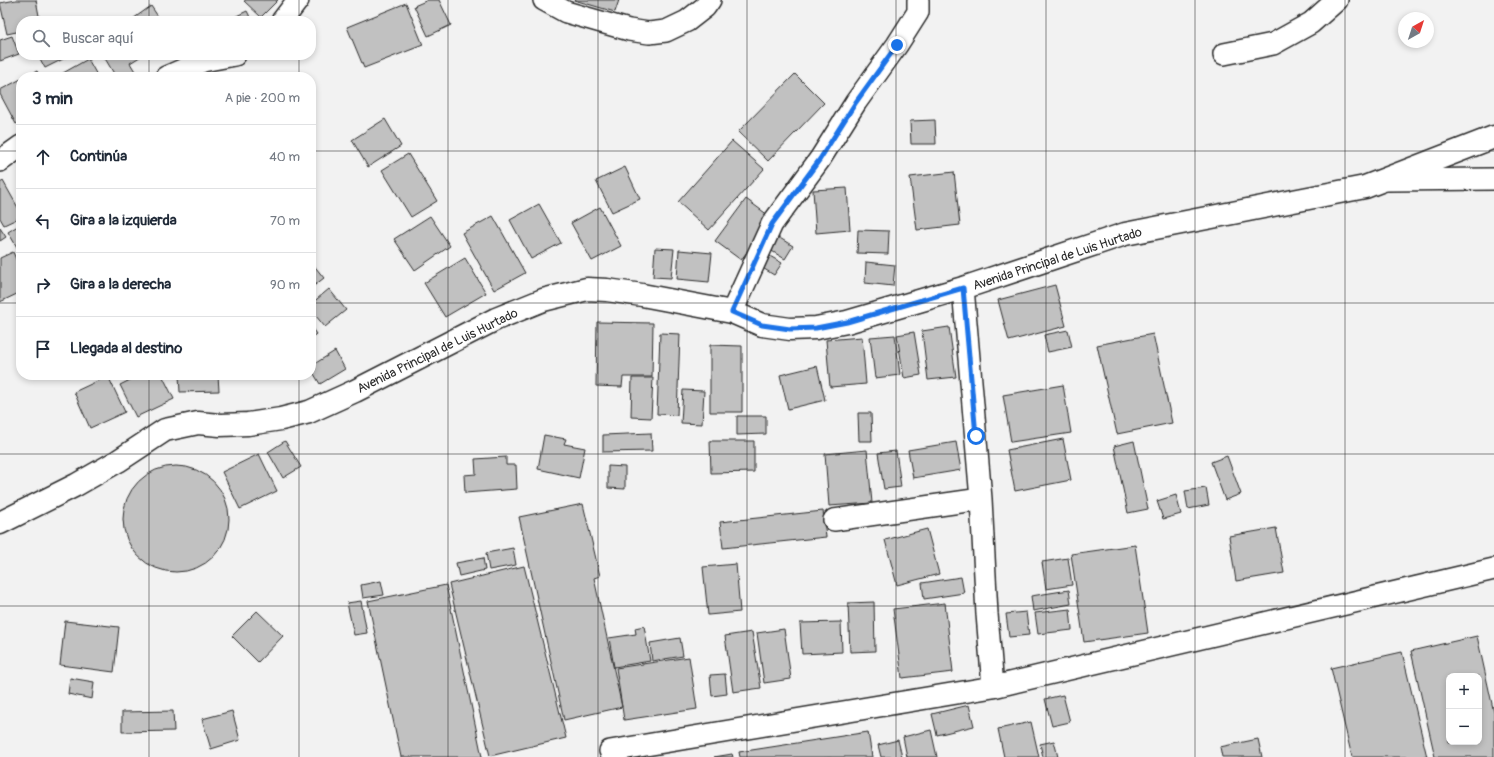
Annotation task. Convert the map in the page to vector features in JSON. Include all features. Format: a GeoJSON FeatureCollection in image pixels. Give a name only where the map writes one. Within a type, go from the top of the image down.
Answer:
{"type":"FeatureCollection","features":[{"type":"Feature","properties":{"kind":"street"},"geometry":{"type":"LineString","coordinates":[[286,16],[298,0]]}},
{"type":"Feature","properties":{"kind":"street"},"geometry":{"type":"LineString","coordinates":[[544,0],[573,14],[629,30],[649,33],[666,31],[687,21],[705,7],[710,0]]}},
{"type":"Feature","properties":{"kind":"street"},"geometry":{"type":"LineString","coordinates":[[732,312],[772,224],[820,159],[856,102],[897,45],[918,12],[918,0]]}},
{"type":"Feature","properties":{"kind":"street"},"geometry":{"type":"LineString","coordinates":[[1224,54],[1273,44],[1311,22],[1337,0]]}},
{"type":"Feature","properties":{"kind":"street"},"geometry":{"type":"LineString","coordinates":[[178,72],[208,60]]}},
{"type":"Feature","properties":{"kind":"street","name":"Avenida Principal de Luis Hurtado"},"geometry":{"type":"LineString","coordinates":[[0,523],[76,485],[165,430],[198,423],[220,425],[248,424],[281,420],[309,412],[355,391],[496,319],[543,300],[587,289],[607,290],[732,312],[762,325],[790,329],[816,328],[847,322],[963,288],[1125,234],[1365,187],[1494,137]]}},
{"type":"Feature","properties":{"kind":"street"},"geometry":{"type":"LineString","coordinates":[[0,161],[16,150]]}},
{"type":"Feature","properties":{"kind":"street"},"geometry":{"type":"LineString","coordinates":[[1386,180],[1494,178]]}},
{"type":"Feature","properties":{"kind":"street"},"geometry":{"type":"LineString","coordinates":[[963,288],[981,499],[987,614],[993,687]]}},
{"type":"Feature","properties":{"kind":"street"},"geometry":{"type":"LineString","coordinates":[[834,520],[981,499]]}},
{"type":"Feature","properties":{"kind":"street"},"geometry":{"type":"LineString","coordinates":[[610,751],[993,687],[1494,569]]}},
{"type":"Feature","properties":{"kind":"building"},"geometry":{"type":"Polygon","coordinates":[[[16,0],[36,0],[39,16],[16,16],[16,32],[7,34],[0,3],[16,0]]]}},
{"type":"Feature","properties":{"kind":"building"},"geometry":{"type":"Polygon","coordinates":[[[278,0],[262,16],[260,16],[244,1],[278,0]]]}},
{"type":"Feature","properties":{"kind":"building"},"geometry":{"type":"Polygon","coordinates":[[[428,0],[439,0],[451,25],[428,36],[414,6],[428,0]]]}},
{"type":"Feature","properties":{"kind":"building"},"geometry":{"type":"Polygon","coordinates":[[[574,0],[619,0],[615,12],[574,0]]]}},
{"type":"Feature","properties":{"kind":"building"},"geometry":{"type":"Polygon","coordinates":[[[406,3],[423,45],[364,68],[347,27],[406,3]]]}},
{"type":"Feature","properties":{"kind":"building"},"geometry":{"type":"Polygon","coordinates":[[[151,6],[158,16],[137,16],[151,6]]]}},
{"type":"Feature","properties":{"kind":"building"},"geometry":{"type":"Polygon","coordinates":[[[247,11],[250,16],[236,16],[247,11]]]}},
{"type":"Feature","properties":{"kind":"building"},"geometry":{"type":"Polygon","coordinates":[[[12,36],[16,46],[16,55],[0,61],[0,40],[12,36]]]}},
{"type":"Feature","properties":{"kind":"building"},"geometry":{"type":"Polygon","coordinates":[[[41,60],[61,60],[45,68],[41,60]]]}},
{"type":"Feature","properties":{"kind":"building"},"geometry":{"type":"Polygon","coordinates":[[[89,60],[95,72],[65,72],[89,60]]]}},
{"type":"Feature","properties":{"kind":"building"},"geometry":{"type":"Polygon","coordinates":[[[106,60],[135,60],[130,63],[135,72],[113,72],[106,60]]]}},
{"type":"Feature","properties":{"kind":"building"},"geometry":{"type":"Polygon","coordinates":[[[795,74],[824,103],[768,161],[738,132],[795,74]]]}},
{"type":"Feature","properties":{"kind":"building"},"geometry":{"type":"Polygon","coordinates":[[[16,82],[16,124],[0,94],[0,90],[16,82]]]}},
{"type":"Feature","properties":{"kind":"building"},"geometry":{"type":"Polygon","coordinates":[[[385,119],[401,146],[368,167],[352,140],[385,119]]]}},
{"type":"Feature","properties":{"kind":"building"},"geometry":{"type":"Polygon","coordinates":[[[935,120],[936,144],[911,144],[910,121],[935,120]]]}},
{"type":"Feature","properties":{"kind":"building"},"geometry":{"type":"Polygon","coordinates":[[[732,141],[764,169],[709,230],[678,202],[732,141]]]}},
{"type":"Feature","properties":{"kind":"building"},"geometry":{"type":"Polygon","coordinates":[[[408,154],[437,201],[411,217],[382,170],[408,154]]]}},
{"type":"Feature","properties":{"kind":"building"},"geometry":{"type":"Polygon","coordinates":[[[625,167],[640,199],[612,212],[596,181],[625,167]]]}},
{"type":"Feature","properties":{"kind":"building"},"geometry":{"type":"Polygon","coordinates":[[[954,172],[960,225],[917,230],[910,177],[954,172]]]}},
{"type":"Feature","properties":{"kind":"building"},"geometry":{"type":"Polygon","coordinates":[[[3,181],[16,204],[16,219],[4,225],[0,218],[0,183],[3,181]]]}},
{"type":"Feature","properties":{"kind":"building"},"geometry":{"type":"Polygon","coordinates":[[[847,188],[850,230],[816,233],[813,190],[847,188]]]}},
{"type":"Feature","properties":{"kind":"building"},"geometry":{"type":"Polygon","coordinates":[[[746,199],[772,218],[741,260],[715,241],[746,199]]]}},
{"type":"Feature","properties":{"kind":"building"},"geometry":{"type":"Polygon","coordinates":[[[539,204],[561,243],[531,259],[510,220],[539,204]]]}},
{"type":"Feature","properties":{"kind":"building"},"geometry":{"type":"Polygon","coordinates":[[[600,207],[621,246],[592,261],[571,223],[600,207]]]}},
{"type":"Feature","properties":{"kind":"building"},"geometry":{"type":"Polygon","coordinates":[[[430,216],[450,246],[415,270],[394,239],[430,216]]]}},
{"type":"Feature","properties":{"kind":"building"},"geometry":{"type":"Polygon","coordinates":[[[493,216],[525,273],[494,290],[462,233],[493,216]]]}},
{"type":"Feature","properties":{"kind":"building"},"geometry":{"type":"Polygon","coordinates":[[[16,227],[16,246],[8,232],[16,227]]]}},
{"type":"Feature","properties":{"kind":"building"},"geometry":{"type":"Polygon","coordinates":[[[0,228],[6,237],[0,241],[0,228]]]}},
{"type":"Feature","properties":{"kind":"building"},"geometry":{"type":"Polygon","coordinates":[[[858,230],[889,231],[888,254],[857,253],[858,230]]]}},
{"type":"Feature","properties":{"kind":"building"},"geometry":{"type":"Polygon","coordinates":[[[778,237],[793,246],[785,259],[770,250],[778,237]]]}},
{"type":"Feature","properties":{"kind":"building"},"geometry":{"type":"Polygon","coordinates":[[[655,248],[674,249],[671,278],[653,277],[655,248]]]}},
{"type":"Feature","properties":{"kind":"building"},"geometry":{"type":"Polygon","coordinates":[[[679,250],[712,253],[709,282],[677,279],[679,250]]]}},
{"type":"Feature","properties":{"kind":"building"},"geometry":{"type":"Polygon","coordinates":[[[13,252],[16,259],[16,294],[0,302],[0,258],[13,252]]]}},
{"type":"Feature","properties":{"kind":"building"},"geometry":{"type":"Polygon","coordinates":[[[768,255],[782,263],[774,275],[761,267],[768,255]]]}},
{"type":"Feature","properties":{"kind":"building"},"geometry":{"type":"Polygon","coordinates":[[[465,258],[486,293],[445,317],[424,283],[465,258]]]}},
{"type":"Feature","properties":{"kind":"building"},"geometry":{"type":"Polygon","coordinates":[[[866,262],[895,265],[893,286],[865,283],[866,262]]]}},
{"type":"Feature","properties":{"kind":"building"},"geometry":{"type":"Polygon","coordinates":[[[316,268],[324,278],[316,284],[316,268]]]}},
{"type":"Feature","properties":{"kind":"building"},"geometry":{"type":"Polygon","coordinates":[[[1055,285],[1066,326],[1009,341],[998,300],[1055,285]]]}},
{"type":"Feature","properties":{"kind":"building"},"geometry":{"type":"Polygon","coordinates":[[[329,289],[346,310],[325,327],[316,316],[316,300],[329,289]]]}},
{"type":"Feature","properties":{"kind":"building"},"geometry":{"type":"Polygon","coordinates":[[[597,322],[653,323],[652,377],[623,377],[622,387],[596,386],[597,322]]]}},
{"type":"Feature","properties":{"kind":"building"},"geometry":{"type":"Polygon","coordinates":[[[949,327],[956,377],[928,380],[922,331],[949,327]]]}},
{"type":"Feature","properties":{"kind":"building"},"geometry":{"type":"Polygon","coordinates":[[[1068,330],[1072,347],[1048,352],[1044,335],[1068,330]]]}},
{"type":"Feature","properties":{"kind":"building"},"geometry":{"type":"Polygon","coordinates":[[[914,332],[921,375],[904,378],[897,335],[914,332]]]}},
{"type":"Feature","properties":{"kind":"building"},"geometry":{"type":"Polygon","coordinates":[[[660,333],[680,334],[677,415],[657,414],[660,333]]]}},
{"type":"Feature","properties":{"kind":"building"},"geometry":{"type":"Polygon","coordinates":[[[1153,334],[1172,423],[1117,434],[1097,345],[1153,334]]]}},
{"type":"Feature","properties":{"kind":"building"},"geometry":{"type":"Polygon","coordinates":[[[895,335],[900,375],[875,378],[870,337],[895,335]]]}},
{"type":"Feature","properties":{"kind":"building"},"geometry":{"type":"Polygon","coordinates":[[[862,337],[866,384],[830,387],[826,340],[862,337]]]}},
{"type":"Feature","properties":{"kind":"building"},"geometry":{"type":"Polygon","coordinates":[[[710,345],[742,346],[742,412],[710,412],[710,345]]]}},
{"type":"Feature","properties":{"kind":"building"},"geometry":{"type":"Polygon","coordinates":[[[335,351],[345,369],[320,384],[316,377],[316,363],[335,351]]]}},
{"type":"Feature","properties":{"kind":"building"},"geometry":{"type":"Polygon","coordinates":[[[817,366],[825,400],[788,409],[780,375],[817,366]]]}},
{"type":"Feature","properties":{"kind":"building"},"geometry":{"type":"Polygon","coordinates":[[[632,378],[653,378],[651,418],[631,417],[632,378]]]}},
{"type":"Feature","properties":{"kind":"building"},"geometry":{"type":"Polygon","coordinates":[[[100,380],[110,380],[125,412],[90,428],[74,392],[100,380]]]}},
{"type":"Feature","properties":{"kind":"building"},"geometry":{"type":"Polygon","coordinates":[[[130,380],[164,380],[174,399],[136,417],[120,385],[130,380]]]}},
{"type":"Feature","properties":{"kind":"building"},"geometry":{"type":"Polygon","coordinates":[[[179,380],[218,380],[219,391],[180,392],[179,380]]]}},
{"type":"Feature","properties":{"kind":"building"},"geometry":{"type":"Polygon","coordinates":[[[1063,385],[1071,433],[1011,442],[1003,395],[1063,385]]]}},
{"type":"Feature","properties":{"kind":"building"},"geometry":{"type":"Polygon","coordinates":[[[683,390],[704,391],[702,424],[681,423],[683,390]]]}},
{"type":"Feature","properties":{"kind":"building"},"geometry":{"type":"Polygon","coordinates":[[[858,413],[871,413],[872,441],[859,441],[858,413]]]}},
{"type":"Feature","properties":{"kind":"building"},"geometry":{"type":"Polygon","coordinates":[[[737,416],[766,416],[766,434],[737,435],[737,416]]]}},
{"type":"Feature","properties":{"kind":"building"},"geometry":{"type":"Polygon","coordinates":[[[651,433],[652,451],[603,452],[603,435],[651,433]]]}},
{"type":"Feature","properties":{"kind":"building"},"geometry":{"type":"Polygon","coordinates":[[[544,435],[566,439],[564,444],[585,448],[579,478],[538,469],[544,435]]]}},
{"type":"Feature","properties":{"kind":"building"},"geometry":{"type":"Polygon","coordinates":[[[1063,439],[1071,480],[1015,491],[1007,450],[1063,439]]]}},
{"type":"Feature","properties":{"kind":"building"},"geometry":{"type":"Polygon","coordinates":[[[285,441],[301,467],[283,478],[268,452],[285,441]]]}},
{"type":"Feature","properties":{"kind":"building"},"geometry":{"type":"Polygon","coordinates":[[[710,441],[754,441],[754,472],[711,473],[710,441]]]}},
{"type":"Feature","properties":{"kind":"building"},"geometry":{"type":"Polygon","coordinates":[[[1134,441],[1148,509],[1128,513],[1114,446],[1134,441]]]}},
{"type":"Feature","properties":{"kind":"building"},"geometry":{"type":"Polygon","coordinates":[[[956,442],[961,470],[913,478],[908,450],[956,442]]]}},
{"type":"Feature","properties":{"kind":"building"},"geometry":{"type":"Polygon","coordinates":[[[867,450],[872,503],[829,506],[825,454],[867,450]]]}},
{"type":"Feature","properties":{"kind":"building"},"geometry":{"type":"Polygon","coordinates":[[[896,451],[901,487],[884,489],[878,453],[896,451]]]}},
{"type":"Feature","properties":{"kind":"building"},"geometry":{"type":"Polygon","coordinates":[[[259,454],[277,491],[240,509],[222,472],[259,454]]]}},
{"type":"Feature","properties":{"kind":"building"},"geometry":{"type":"Polygon","coordinates":[[[1227,456],[1241,494],[1225,500],[1211,462],[1227,456]]]}},
{"type":"Feature","properties":{"kind":"building"},"geometry":{"type":"Polygon","coordinates":[[[506,457],[506,465],[516,465],[517,489],[465,493],[464,475],[476,474],[475,459],[506,457]]]}},
{"type":"Feature","properties":{"kind":"building"},"geometry":{"type":"Polygon","coordinates":[[[176,466],[196,470],[214,481],[225,499],[229,519],[225,539],[214,557],[196,568],[176,572],[156,568],[138,557],[127,539],[123,519],[127,499],[138,481],[156,470],[176,466]]]}},
{"type":"Feature","properties":{"kind":"building"},"geometry":{"type":"Polygon","coordinates":[[[608,466],[625,467],[625,489],[608,488],[608,466]]]}},
{"type":"Feature","properties":{"kind":"building"},"geometry":{"type":"Polygon","coordinates":[[[1206,488],[1209,505],[1188,509],[1185,491],[1206,488]]]}},
{"type":"Feature","properties":{"kind":"building"},"geometry":{"type":"Polygon","coordinates":[[[1176,495],[1181,514],[1163,519],[1157,501],[1176,495]]]}},
{"type":"Feature","properties":{"kind":"building"},"geometry":{"type":"Polygon","coordinates":[[[583,504],[600,576],[594,578],[622,707],[564,720],[519,517],[583,504]]]}},
{"type":"Feature","properties":{"kind":"building"},"geometry":{"type":"Polygon","coordinates":[[[823,511],[826,537],[723,548],[720,522],[823,511]]]}},
{"type":"Feature","properties":{"kind":"building"},"geometry":{"type":"Polygon","coordinates":[[[1276,528],[1284,573],[1236,581],[1229,536],[1276,528]]]}},
{"type":"Feature","properties":{"kind":"building"},"geometry":{"type":"Polygon","coordinates":[[[927,529],[939,574],[897,585],[885,540],[927,529]]]}},
{"type":"Feature","properties":{"kind":"building"},"geometry":{"type":"Polygon","coordinates":[[[1135,545],[1148,633],[1084,642],[1071,554],[1135,545]]]}},
{"type":"Feature","properties":{"kind":"building"},"geometry":{"type":"Polygon","coordinates":[[[513,548],[516,565],[489,570],[486,553],[513,548]]]}},
{"type":"Feature","properties":{"kind":"building"},"geometry":{"type":"Polygon","coordinates":[[[483,558],[485,570],[459,576],[456,563],[483,558]]]}},
{"type":"Feature","properties":{"kind":"building"},"geometry":{"type":"Polygon","coordinates":[[[1068,558],[1072,585],[1046,589],[1042,562],[1068,558]]]}},
{"type":"Feature","properties":{"kind":"building"},"geometry":{"type":"Polygon","coordinates":[[[736,564],[740,612],[708,615],[703,567],[736,564]]]}},
{"type":"Feature","properties":{"kind":"building"},"geometry":{"type":"Polygon","coordinates":[[[524,566],[566,738],[490,756],[449,584],[524,566]]]}},
{"type":"Feature","properties":{"kind":"building"},"geometry":{"type":"Polygon","coordinates":[[[961,577],[964,593],[924,599],[922,583],[961,577]]]}},
{"type":"Feature","properties":{"kind":"building"},"geometry":{"type":"Polygon","coordinates":[[[381,581],[384,595],[363,598],[361,585],[381,581]]]}},
{"type":"Feature","properties":{"kind":"building"},"geometry":{"type":"Polygon","coordinates":[[[446,585],[482,757],[401,757],[368,601],[446,585]]]}},
{"type":"Feature","properties":{"kind":"building"},"geometry":{"type":"Polygon","coordinates":[[[1069,590],[1071,604],[1033,611],[1031,596],[1069,590]]]}},
{"type":"Feature","properties":{"kind":"building"},"geometry":{"type":"Polygon","coordinates":[[[361,601],[367,633],[354,635],[347,603],[361,601]]]}},
{"type":"Feature","properties":{"kind":"building"},"geometry":{"type":"Polygon","coordinates":[[[874,602],[875,651],[850,652],[848,603],[874,602]]]}},
{"type":"Feature","properties":{"kind":"building"},"geometry":{"type":"Polygon","coordinates":[[[945,603],[953,672],[902,678],[893,609],[945,603]]]}},
{"type":"Feature","properties":{"kind":"building"},"geometry":{"type":"Polygon","coordinates":[[[1070,609],[1072,630],[1038,634],[1035,613],[1070,609]]]}},
{"type":"Feature","properties":{"kind":"building"},"geometry":{"type":"Polygon","coordinates":[[[257,611],[283,636],[258,662],[232,636],[257,611]]]}},
{"type":"Feature","properties":{"kind":"building"},"geometry":{"type":"Polygon","coordinates":[[[1026,612],[1029,635],[1009,637],[1006,614],[1026,612]]]}},
{"type":"Feature","properties":{"kind":"building"},"geometry":{"type":"Polygon","coordinates":[[[65,621],[119,627],[114,672],[60,665],[65,621]]]}},
{"type":"Feature","properties":{"kind":"building"},"geometry":{"type":"Polygon","coordinates":[[[841,622],[842,652],[802,654],[800,623],[841,622]]]}},
{"type":"Feature","properties":{"kind":"building"},"geometry":{"type":"Polygon","coordinates":[[[644,626],[650,661],[614,667],[609,638],[636,634],[635,628],[644,626]]]}},
{"type":"Feature","properties":{"kind":"building"},"geometry":{"type":"Polygon","coordinates":[[[784,629],[791,679],[764,683],[757,633],[784,629]]]}},
{"type":"Feature","properties":{"kind":"building"},"geometry":{"type":"Polygon","coordinates":[[[752,632],[761,688],[733,692],[725,636],[752,632]]]}},
{"type":"Feature","properties":{"kind":"building"},"geometry":{"type":"Polygon","coordinates":[[[1477,636],[1494,713],[1494,757],[1435,757],[1411,651],[1477,636]]]}},
{"type":"Feature","properties":{"kind":"building"},"geometry":{"type":"Polygon","coordinates":[[[680,638],[683,656],[652,661],[650,643],[680,638]]]}},
{"type":"Feature","properties":{"kind":"building"},"geometry":{"type":"Polygon","coordinates":[[[1402,652],[1427,757],[1352,757],[1331,668],[1402,652]]]}},
{"type":"Feature","properties":{"kind":"building"},"geometry":{"type":"Polygon","coordinates":[[[689,657],[697,709],[624,720],[616,668],[689,657]]]}},
{"type":"Feature","properties":{"kind":"building"},"geometry":{"type":"Polygon","coordinates":[[[725,674],[727,694],[712,696],[710,675],[725,674]]]}},
{"type":"Feature","properties":{"kind":"building"},"geometry":{"type":"Polygon","coordinates":[[[70,678],[94,682],[92,699],[68,694],[70,678]]]}},
{"type":"Feature","properties":{"kind":"building"},"geometry":{"type":"Polygon","coordinates":[[[1063,695],[1070,722],[1052,726],[1045,699],[1063,695]]]}},
{"type":"Feature","properties":{"kind":"building"},"geometry":{"type":"Polygon","coordinates":[[[969,705],[974,726],[937,735],[932,714],[969,705]]]}},
{"type":"Feature","properties":{"kind":"building"},"geometry":{"type":"Polygon","coordinates":[[[173,711],[174,731],[122,732],[122,712],[173,711]]]}},
{"type":"Feature","properties":{"kind":"building"},"geometry":{"type":"Polygon","coordinates":[[[232,711],[240,740],[211,749],[202,719],[232,711]]]}},
{"type":"Feature","properties":{"kind":"building"},"geometry":{"type":"Polygon","coordinates":[[[1031,722],[1039,757],[1004,757],[998,729],[1031,722]]]}},
{"type":"Feature","properties":{"kind":"building"},"geometry":{"type":"Polygon","coordinates":[[[931,730],[937,757],[907,757],[903,737],[931,730]]]}},
{"type":"Feature","properties":{"kind":"building"},"geometry":{"type":"Polygon","coordinates":[[[868,732],[872,757],[740,757],[739,752],[868,732]]]}},
{"type":"Feature","properties":{"kind":"building"},"geometry":{"type":"Polygon","coordinates":[[[1258,739],[1262,757],[1222,757],[1220,747],[1258,739]]]}},
{"type":"Feature","properties":{"kind":"building"},"geometry":{"type":"Polygon","coordinates":[[[898,740],[902,757],[881,757],[878,745],[898,740]]]}},
{"type":"Feature","properties":{"kind":"building"},"geometry":{"type":"Polygon","coordinates":[[[1054,741],[1058,757],[1043,757],[1040,744],[1054,741]]]}},
{"type":"Feature","properties":{"kind":"building"},"geometry":{"type":"Polygon","coordinates":[[[732,754],[733,757],[714,757],[732,754]]]}},
{"type":"Feature","properties":{"kind":"route"},"geometry":{"type":"LineString","coordinates":[[897,45],[856,102],[820,159],[772,224],[732,312],[762,325],[790,329],[816,328],[847,322],[963,288],[976,436]]}}]}
